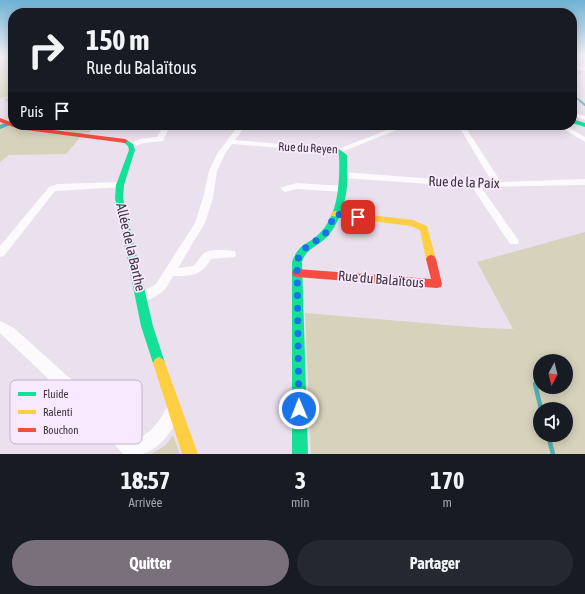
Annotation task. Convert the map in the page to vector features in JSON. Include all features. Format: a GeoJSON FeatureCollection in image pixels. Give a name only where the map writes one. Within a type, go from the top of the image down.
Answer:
{"type":"FeatureCollection","features":[{"type":"Feature","properties":{"kind":"street"},"geometry":{"type":"LineString","coordinates":[[41,130],[125,141],[131,145],[143,141],[160,139],[164,130]]}},
{"type":"Feature","properties":{"kind":"street"},"geometry":{"type":"LineString","coordinates":[[142,298],[160,288],[200,223],[208,198],[213,171],[221,154],[240,130]]}},
{"type":"Feature","properties":{"kind":"street","name":"Rue du Reyen"},"geometry":{"type":"LineString","coordinates":[[230,142],[339,151],[393,130]]}},
{"type":"Feature","properties":{"kind":"street"},"geometry":{"type":"LineString","coordinates":[[464,130],[498,184]]}},
{"type":"Feature","properties":{"kind":"street"},"geometry":{"type":"LineString","coordinates":[[568,130],[585,140]]}},
{"type":"Feature","properties":{"kind":"street","name":"Allée de la Barthe"},"geometry":{"type":"LineString","coordinates":[[131,145],[132,150],[120,185],[119,198],[147,326],[190,454]]}},
{"type":"Feature","properties":{"kind":"street"},"geometry":{"type":"LineString","coordinates":[[300,454],[297,262],[299,254],[308,245],[326,233],[335,214],[343,188],[343,155],[339,151]]}},
{"type":"Feature","properties":{"kind":"street","name":"Rue de la Paix"},"geometry":{"type":"LineString","coordinates":[[343,175],[475,185],[585,182]]}},
{"type":"Feature","properties":{"kind":"street"},"geometry":{"type":"LineString","coordinates":[[0,253],[52,189],[58,187],[120,185]]}},
{"type":"Feature","properties":{"kind":"street"},"geometry":{"type":"LineString","coordinates":[[475,185],[514,241]]}},
{"type":"Feature","properties":{"kind":"street"},"geometry":{"type":"LineString","coordinates":[[285,189],[297,186],[343,188]]}},
{"type":"Feature","properties":{"kind":"street","name":"Rue du Balaïtous"},"geometry":{"type":"LineString","coordinates":[[297,272],[437,284],[424,228],[413,223],[335,214]]}},
{"type":"Feature","properties":{"kind":"street"},"geometry":{"type":"LineString","coordinates":[[170,272],[191,272],[202,266],[208,255],[232,254]]}},
{"type":"Feature","properties":{"kind":"street"},"geometry":{"type":"LineString","coordinates":[[0,326],[9,332],[61,380]]}},
{"type":"Feature","properties":{"kind":"street"},"geometry":{"type":"LineString","coordinates":[[129,449],[136,448],[153,440],[167,426],[174,408]]}},
{"type":"Feature","properties":{"kind":"shaded area"},"geometry":{"type":"Polygon","coordinates":[[[0,77],[8,77],[8,97],[0,98],[0,77]]]}},
{"type":"Feature","properties":{"kind":"shaded area"},"geometry":{"type":"Polygon","coordinates":[[[3,123],[8,125],[8,130],[25,130],[62,134],[66,130],[92,130],[89,133],[84,133],[66,154],[9,155],[0,162],[0,124],[3,123]]]}},
{"type":"Feature","properties":{"kind":"shaded area"},"geometry":{"type":"Polygon","coordinates":[[[585,232],[585,454],[311,454],[305,313],[483,328],[513,329],[477,262],[585,232]]]}},
{"type":"Feature","properties":{"kind":"shaded area"},"geometry":{"type":"Polygon","coordinates":[[[173,435],[180,454],[151,454],[166,445],[173,435]]]}},
{"type":"Feature","properties":{"kind":"waterway"},"geometry":{"type":"LineString","coordinates":[[577,98],[582,102]]}},
{"type":"Feature","properties":{"kind":"waterway"},"geometry":{"type":"LineString","coordinates":[[580,101],[585,105]]}},
{"type":"Feature","properties":{"kind":"waterway"},"geometry":{"type":"LineString","coordinates":[[0,127],[8,124]]}},
{"type":"Feature","properties":{"kind":"waterway"},"geometry":{"type":"LineString","coordinates":[[537,394],[539,402]]}},
{"type":"Feature","properties":{"kind":"waterway"},"geometry":{"type":"LineString","coordinates":[[550,442],[553,454]]}},
{"type":"Feature","properties":{"kind":"railway"},"geometry":{"type":"LineString","coordinates":[[0,101],[8,100]]}},
{"type":"Feature","properties":{"kind":"traffic: fast"},"geometry":{"type":"LineString","coordinates":[[577,123],[585,125]]}},
{"type":"Feature","properties":{"kind":"traffic: fast"},"geometry":{"type":"LineString","coordinates":[[125,141],[131,145],[132,150],[120,185],[119,198],[147,326],[159,363]]}},
{"type":"Feature","properties":{"kind":"traffic: fast"},"geometry":{"type":"LineString","coordinates":[[300,454],[297,262],[302,251],[326,232],[336,211],[342,194],[344,181],[343,155],[339,151]]}},
{"type":"Feature","properties":{"kind":"traffic: slow"},"geometry":{"type":"LineString","coordinates":[[335,214],[413,223],[424,228],[431,259]]}},
{"type":"Feature","properties":{"kind":"traffic: slow"},"geometry":{"type":"LineString","coordinates":[[159,363],[190,454]]}},
{"type":"Feature","properties":{"kind":"traffic: jam"},"geometry":{"type":"LineString","coordinates":[[0,120],[8,123]]}},
{"type":"Feature","properties":{"kind":"traffic: jam"},"geometry":{"type":"LineString","coordinates":[[41,130],[125,141]]}},
{"type":"Feature","properties":{"kind":"traffic: jam"},"geometry":{"type":"LineString","coordinates":[[297,273],[437,284],[431,259]]}},
{"type":"Feature","properties":{"kind":"route"},"geometry":{"type":"LineString","coordinates":[[299,409],[297,262],[299,254],[308,245],[326,233],[335,214],[358,217]]}}]}
